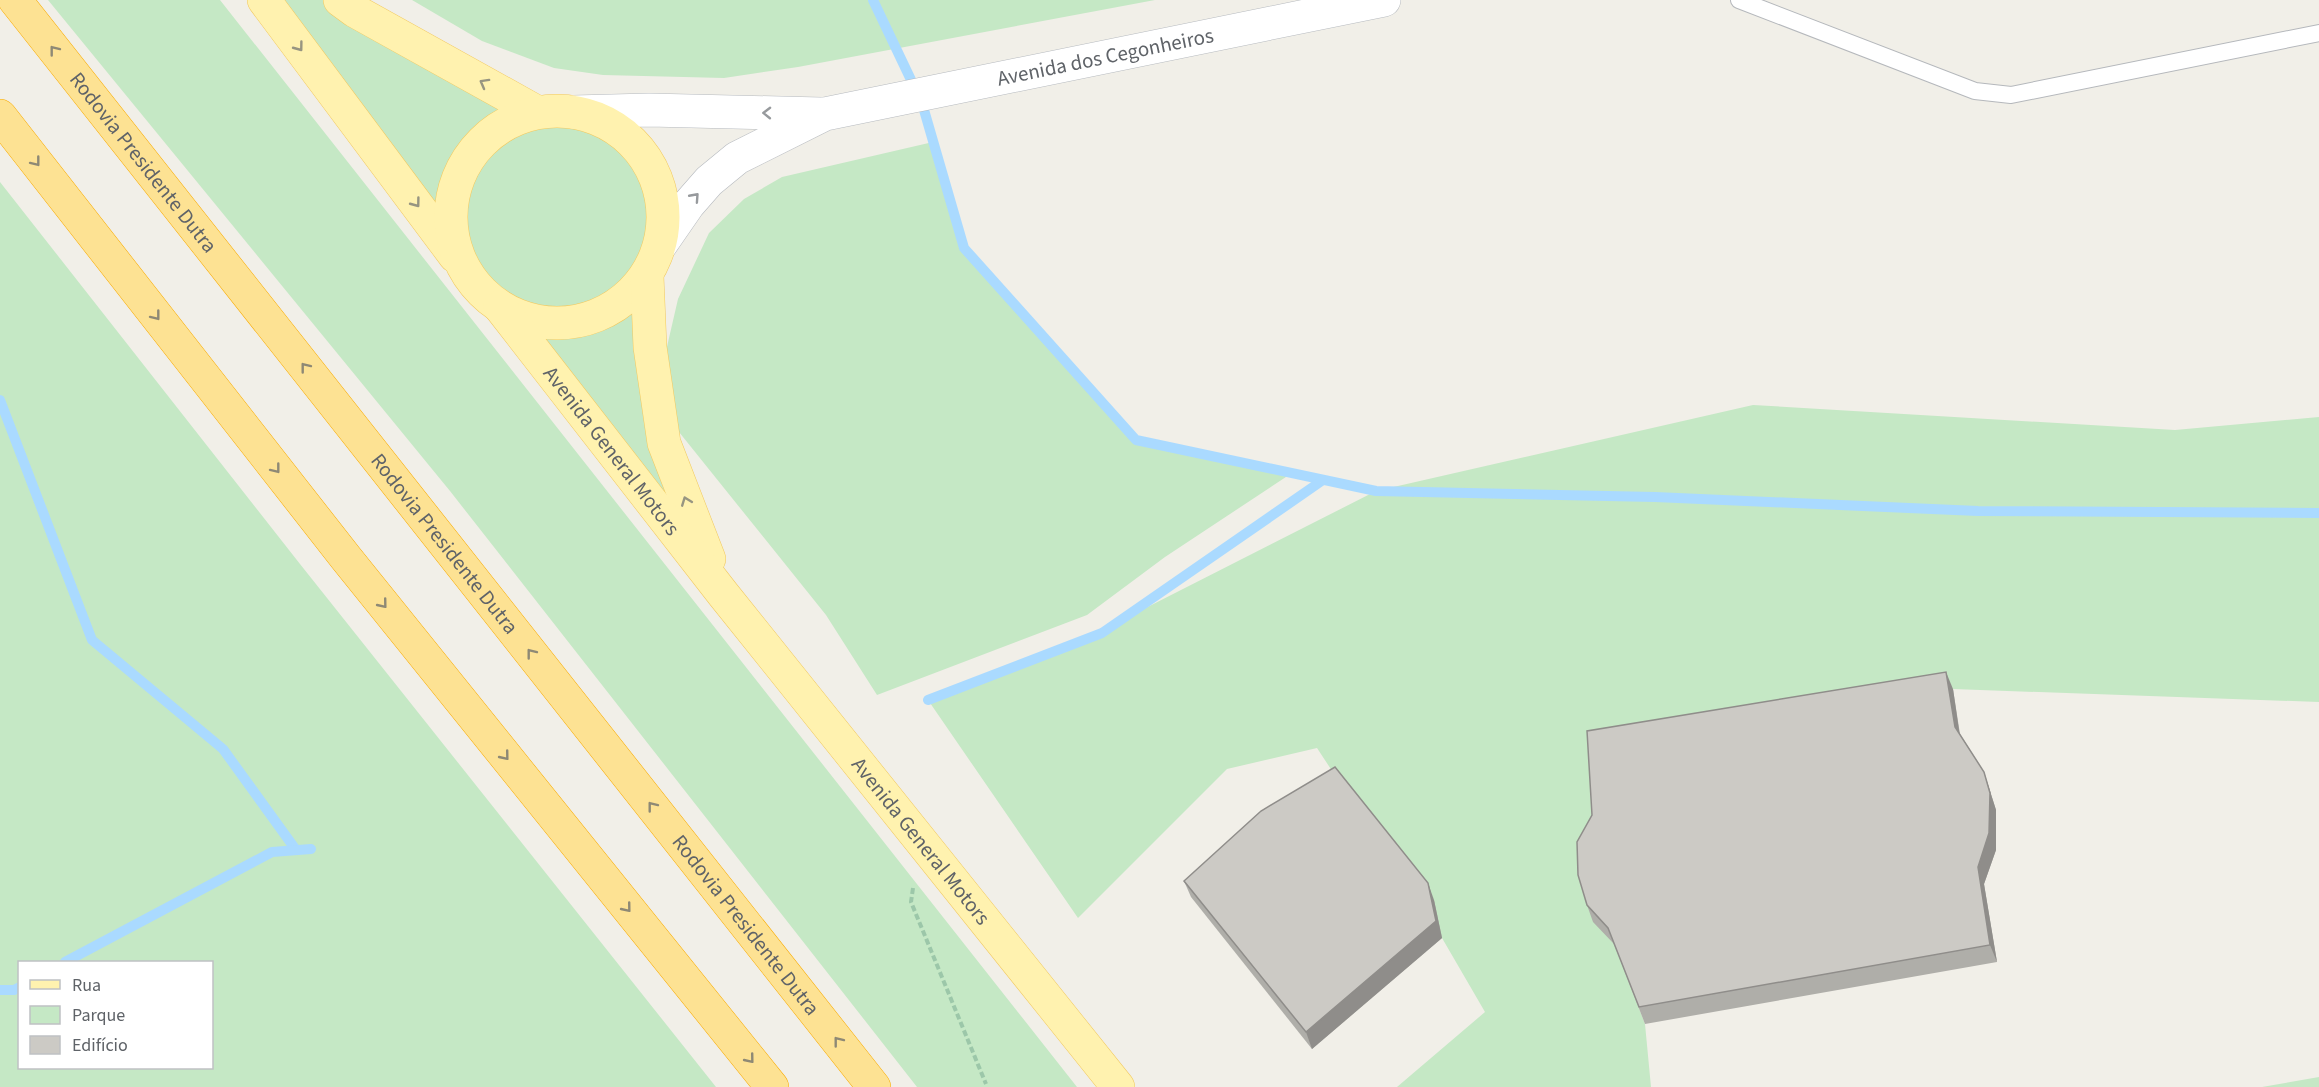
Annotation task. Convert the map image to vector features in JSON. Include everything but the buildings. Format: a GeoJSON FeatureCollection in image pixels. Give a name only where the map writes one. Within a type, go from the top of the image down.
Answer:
{"type":"FeatureCollection","features":[{"type":"Feature","properties":{"kind":"highway","name":"Rodovia Presidente Dutra"},"geometry":{"type":"LineString","coordinates":[[15,0],[874,1087]]}},
{"type":"Feature","properties":{"kind":"highway"},"geometry":{"type":"LineString","coordinates":[[0,116],[346,558],[772,1087]]}},
{"type":"Feature","properties":{"kind":"main road","name":"Avenida General Motors"},"geometry":{"type":"LineString","coordinates":[[264,0],[478,288],[500,307],[723,594],[1118,1087]]}},
{"type":"Feature","properties":{"kind":"main road","name":"Avenida General Motors"},"geometry":{"type":"LineString","coordinates":[[340,0],[355,11],[535,111]]}},
{"type":"Feature","properties":{"kind":"main road","name":"Avenida dos Cegonheiros"},"geometry":{"type":"LineString","coordinates":[[661,244],[688,205],[709,181],[738,158],[825,114],[1384,0]]}},
{"type":"Feature","properties":{"kind":"main road","name":"Avenida dos Cegonheiros"},"geometry":{"type":"LineString","coordinates":[[573,112],[649,110],[825,114]]}},
{"type":"Feature","properties":{"kind":"main road","name":"Avenida General Motors"},"geometry":{"type":"LineString","coordinates":[[462,264],[452,234],[452,202],[461,172],[478,146],[502,126],[535,111],[573,112],[607,123],[635,144],[655,174],[663,209],[661,244],[646,276],[625,301],[596,318],[563,325],[530,321],[500,307]]}},
{"type":"Feature","properties":{"kind":"main road","name":"Avenida General Motors"},"geometry":{"type":"LineString","coordinates":[[646,276],[650,347],[664,443],[723,594]]}},
{"type":"Feature","properties":{"kind":"lane"},"geometry":{"type":"LineString","coordinates":[[1739,0],[1975,91],[2011,95],[2319,33]]}},
{"type":"Feature","properties":{"kind":"path"},"geometry":{"type":"LineString","coordinates":[[919,839],[911,902],[986,1084]]}},
{"type":"Feature","properties":{"kind":"green space"},"geometry":{"type":"Polygon","coordinates":[[[48,0],[220,0],[1077,1087],[917,1087],[450,491],[48,0]]]}},
{"type":"Feature","properties":{"kind":"green space"},"geometry":{"type":"Polygon","coordinates":[[[264,0],[340,0],[539,111],[574,112],[607,123],[635,144],[655,174],[664,209],[661,244],[647,276],[650,347],[723,594],[500,307],[480,291],[264,0]]]}},
{"type":"Feature","properties":{"kind":"green space"},"geometry":{"type":"Polygon","coordinates":[[[412,0],[1155,0],[798,67],[724,78],[603,75],[554,68],[482,41],[412,0]]]}},
{"type":"Feature","properties":{"kind":"green space"},"geometry":{"type":"Polygon","coordinates":[[[933,142],[964,248],[1136,440],[1292,473],[1165,557],[1087,615],[877,695],[826,615],[679,432],[666,351],[678,299],[709,233],[744,199],[782,177],[933,142]]]}},
{"type":"Feature","properties":{"kind":"green space"},"geometry":{"type":"Polygon","coordinates":[[[0,182],[300,564],[716,1087],[0,1087],[0,182]]]}},
{"type":"Feature","properties":{"kind":"green space"},"geometry":{"type":"Polygon","coordinates":[[[1753,405],[2175,430],[2319,417],[2319,702],[1953,689],[1614,944],[1645,1024],[1651,1087],[1397,1087],[1485,1012],[1442,938],[1317,748],[1227,769],[1078,918],[928,700],[1120,621],[1376,491],[1753,405]]]}},
{"type":"Feature","properties":{"kind":"green space"},"geometry":{"type":"Polygon","coordinates":[[[2319,1077],[2319,1087],[2262,1087],[2319,1077]]]}},
{"type":"Feature","properties":{"kind":"waterway"},"geometry":{"type":"LineString","coordinates":[[873,0],[922,103],[964,248],[1136,440],[1376,491],[1655,497],[1978,511],[2319,513]]}},
{"type":"Feature","properties":{"kind":"waterway"},"geometry":{"type":"LineString","coordinates":[[0,400],[92,640],[223,749],[296,850]]}},
{"type":"Feature","properties":{"kind":"waterway"},"geometry":{"type":"LineString","coordinates":[[928,700],[1102,633],[1323,480]]}},
{"type":"Feature","properties":{"kind":"waterway"},"geometry":{"type":"LineString","coordinates":[[67,961],[272,852],[311,849]]}},
{"type":"Feature","properties":{"kind":"waterway"},"geometry":{"type":"LineString","coordinates":[[0,990],[18,988]]}}]}
